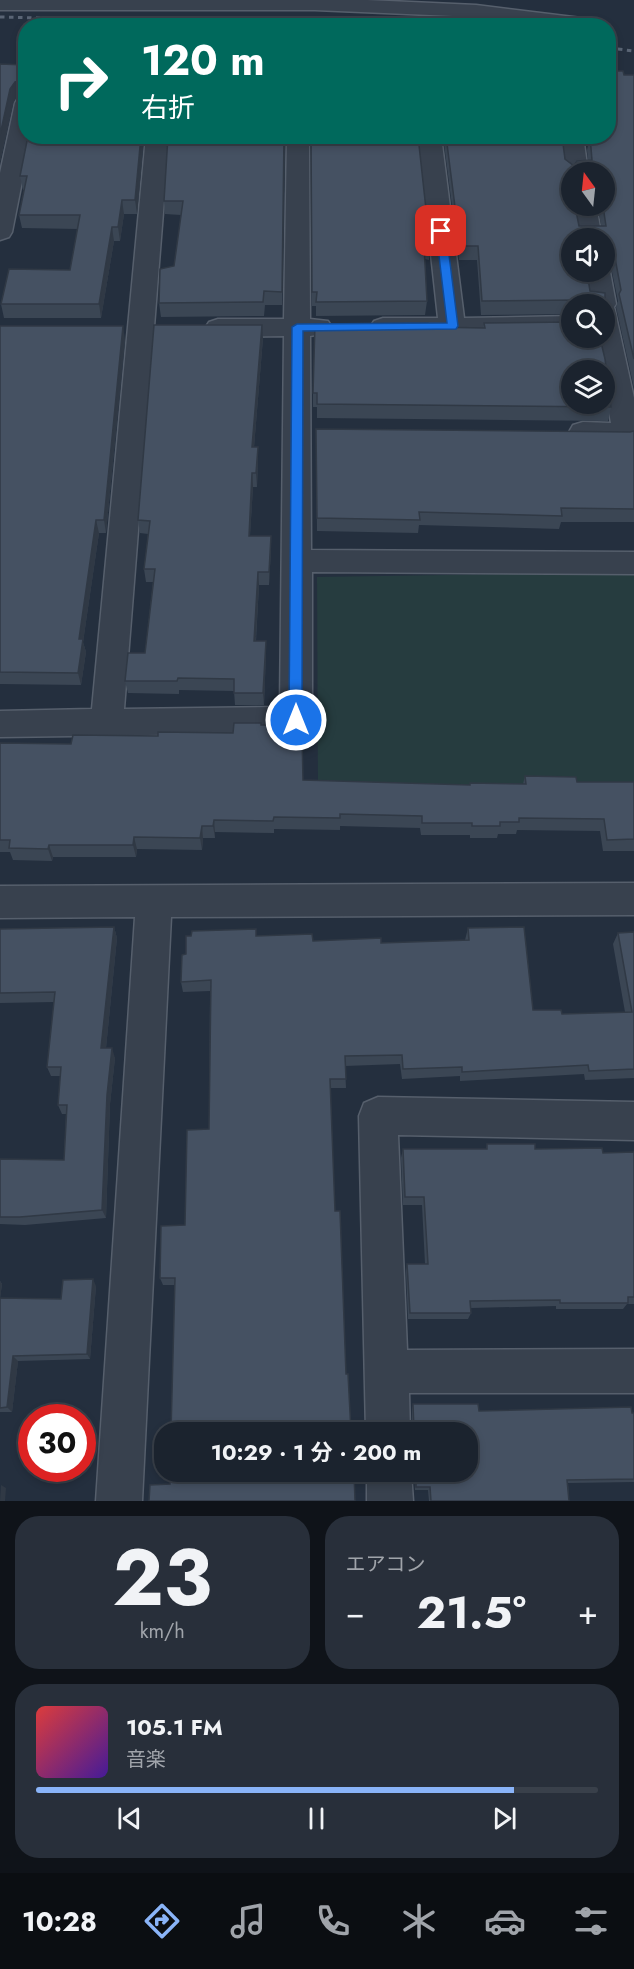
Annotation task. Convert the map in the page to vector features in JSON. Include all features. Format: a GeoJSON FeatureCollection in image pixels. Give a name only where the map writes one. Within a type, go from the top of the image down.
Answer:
{"type":"FeatureCollection","features":[{"type":"Feature","properties":{"kind":"street"},"geometry":{"type":"LineString","coordinates":[[0,4],[315,4],[476,11],[534,18]]}},
{"type":"Feature","properties":{"kind":"street"},"geometry":{"type":"LineString","coordinates":[[0,232],[18,143]]}},
{"type":"Feature","properties":{"kind":"street"},"geometry":{"type":"LineString","coordinates":[[107,722],[154,328],[158,144]]}},
{"type":"Feature","properties":{"kind":"street"},"geometry":{"type":"LineString","coordinates":[[0,723],[296,720],[296,561],[308,430],[297,327],[298,144]]}},
{"type":"Feature","properties":{"kind":"street"},"geometry":{"type":"LineString","coordinates":[[430,144],[453,326]]}},
{"type":"Feature","properties":{"kind":"street"},"geometry":{"type":"LineString","coordinates":[[572,144],[575,162]]}},
{"type":"Feature","properties":{"kind":"street"},"geometry":{"type":"LineString","coordinates":[[154,328],[561,326]]}},
{"type":"Feature","properties":{"kind":"street"},"geometry":{"type":"LineString","coordinates":[[556,432],[627,432],[611,348]]}},
{"type":"Feature","properties":{"kind":"street"},"geometry":{"type":"LineString","coordinates":[[296,561],[634,563]]}},
{"type":"Feature","properties":{"kind":"street"},"geometry":{"type":"LineString","coordinates":[[0,903],[634,898]]}},
{"type":"Feature","properties":{"kind":"street"},"geometry":{"type":"LineString","coordinates":[[119,1501],[154,901]]}},
{"type":"Feature","properties":{"kind":"street"},"geometry":{"type":"LineString","coordinates":[[388,1422],[378,1116],[634,1121]]}},
{"type":"Feature","properties":{"kind":"street"},"geometry":{"type":"LineString","coordinates":[[386,1372],[634,1371]]}},
{"type":"Feature","properties":{"kind":"street"},"geometry":{"type":"LineString","coordinates":[[389,1482],[390,1501]]}},
{"type":"Feature","properties":{"kind":"green space"},"geometry":{"type":"Polygon","coordinates":[[[634,572],[634,783],[318,792],[317,577],[634,572]]]}},
{"type":"Feature","properties":{"kind":"building"},"geometry":{"type":"Polygon","coordinates":[[[0,64],[18,65],[18,81],[10,89],[0,135],[0,64]]]}},
{"type":"Feature","properties":{"kind":"building"},"geometry":{"type":"Polygon","coordinates":[[[616,71],[623,71],[624,75],[634,75],[634,359],[619,294],[621,290],[615,258],[615,228],[561,228],[561,282],[589,282],[590,291],[605,294],[561,294],[561,300],[482,301],[478,246],[460,246],[447,144],[563,144],[565,159],[569,162],[561,162],[561,216],[577,216],[579,226],[606,226],[604,216],[615,216],[615,162],[577,161],[592,160],[591,144],[616,144],[616,71]]]}},
{"type":"Feature","properties":{"kind":"building"},"geometry":{"type":"Polygon","coordinates":[[[26,144],[140,144],[135,200],[122,200],[118,227],[112,227],[99,304],[1,304],[9,269],[70,270],[80,215],[19,215],[27,176],[20,176],[26,144]]]}},
{"type":"Feature","properties":{"kind":"building"},"geometry":{"type":"Polygon","coordinates":[[[168,144],[284,144],[282,292],[264,291],[263,302],[159,303],[160,269],[174,266],[183,201],[164,201],[168,144]]]}},
{"type":"Feature","properties":{"kind":"building"},"geometry":{"type":"Polygon","coordinates":[[[311,144],[419,144],[430,246],[424,246],[427,301],[316,302],[317,292],[312,292],[311,144]]]}},
{"type":"Feature","properties":{"kind":"building"},"geometry":{"type":"Polygon","coordinates":[[[561,322],[561,348],[602,348],[605,360],[561,360],[561,406],[317,404],[317,393],[313,393],[315,324],[428,323],[428,327],[485,328],[484,323],[561,322]]]}},
{"type":"Feature","properties":{"kind":"building"},"geometry":{"type":"Polygon","coordinates":[[[154,325],[262,325],[252,447],[258,447],[256,473],[252,473],[249,536],[271,536],[269,572],[258,572],[254,641],[266,641],[263,693],[234,693],[234,679],[178,678],[177,681],[125,681],[128,653],[145,653],[155,569],[144,569],[150,521],[138,520],[154,325]]]}},
{"type":"Feature","properties":{"kind":"building"},"geometry":{"type":"Polygon","coordinates":[[[0,326],[123,326],[104,520],[96,520],[79,639],[83,639],[78,673],[0,672],[0,326]]]}},
{"type":"Feature","properties":{"kind":"building"},"geometry":{"type":"Polygon","coordinates":[[[316,429],[634,431],[634,509],[561,508],[562,516],[419,512],[420,520],[317,518],[316,429]]]}},
{"type":"Feature","properties":{"kind":"building"},"geometry":{"type":"Polygon","coordinates":[[[234,723],[261,723],[261,725],[268,725],[268,730],[286,729],[286,736],[302,736],[303,780],[470,785],[470,783],[526,784],[525,776],[576,777],[577,782],[634,782],[634,839],[607,840],[604,819],[519,818],[519,822],[500,822],[500,826],[472,826],[472,823],[422,823],[422,816],[340,814],[340,818],[274,817],[273,821],[214,820],[213,826],[202,826],[200,838],[134,837],[133,845],[49,845],[48,849],[9,848],[10,840],[0,840],[0,743],[71,744],[73,735],[158,736],[158,732],[233,733],[234,723]]]}},
{"type":"Feature","properties":{"kind":"building"},"geometry":{"type":"Polygon","coordinates":[[[114,927],[101,1048],[112,1048],[107,1095],[102,1210],[0,1217],[0,1159],[64,1160],[67,1105],[58,1105],[61,1067],[47,1067],[55,992],[0,993],[0,929],[114,927]]]}},
{"type":"Feature","properties":{"kind":"building"},"geometry":{"type":"Polygon","coordinates":[[[524,927],[533,1010],[561,1010],[562,1014],[632,1012],[618,933],[634,932],[634,1069],[589,1071],[588,1065],[462,1072],[462,1067],[403,1069],[402,1055],[345,1056],[346,1079],[330,1079],[335,1211],[340,1211],[346,1374],[348,1374],[350,1422],[171,1422],[175,1278],[160,1278],[161,1226],[185,1225],[187,1130],[209,1129],[211,980],[181,982],[182,955],[186,954],[186,936],[191,936],[192,931],[256,929],[256,936],[312,934],[313,941],[381,938],[381,943],[469,940],[468,928],[524,927]]]}},
{"type":"Feature","properties":{"kind":"building"},"geometry":{"type":"Polygon","coordinates":[[[487,1144],[535,1144],[535,1149],[602,1148],[603,1153],[634,1152],[634,1297],[628,1297],[628,1303],[560,1303],[560,1300],[470,1301],[471,1313],[410,1313],[407,1264],[428,1264],[424,1197],[405,1197],[403,1149],[487,1149],[487,1144]]]}},
{"type":"Feature","properties":{"kind":"building"},"geometry":{"type":"Polygon","coordinates":[[[93,1279],[87,1354],[13,1356],[7,1407],[0,1408],[0,1298],[61,1299],[63,1280],[93,1279]]]}},
{"type":"Feature","properties":{"kind":"building"},"geometry":{"type":"Polygon","coordinates":[[[413,1404],[478,1404],[479,1411],[631,1407],[634,1413],[634,1479],[567,1480],[569,1501],[431,1501],[430,1487],[416,1487],[416,1482],[478,1482],[478,1422],[414,1422],[413,1404]]]}},
{"type":"Feature","properties":{"kind":"building"},"geometry":{"type":"Polygon","coordinates":[[[170,1482],[354,1482],[355,1501],[149,1501],[150,1485],[170,1484],[170,1482]]]}},
{"type":"Feature","properties":{"kind":"railway"},"geometry":{"type":"LineString","coordinates":[[0,17],[42,18]]}},
{"type":"Feature","properties":{"kind":"railway"},"geometry":{"type":"LineString","coordinates":[[616,49],[634,51]]}},
{"type":"Feature","properties":{"kind":"route"},"geometry":{"type":"LineString","coordinates":[[296,720],[297,327],[453,326],[441,231]]}}]}
